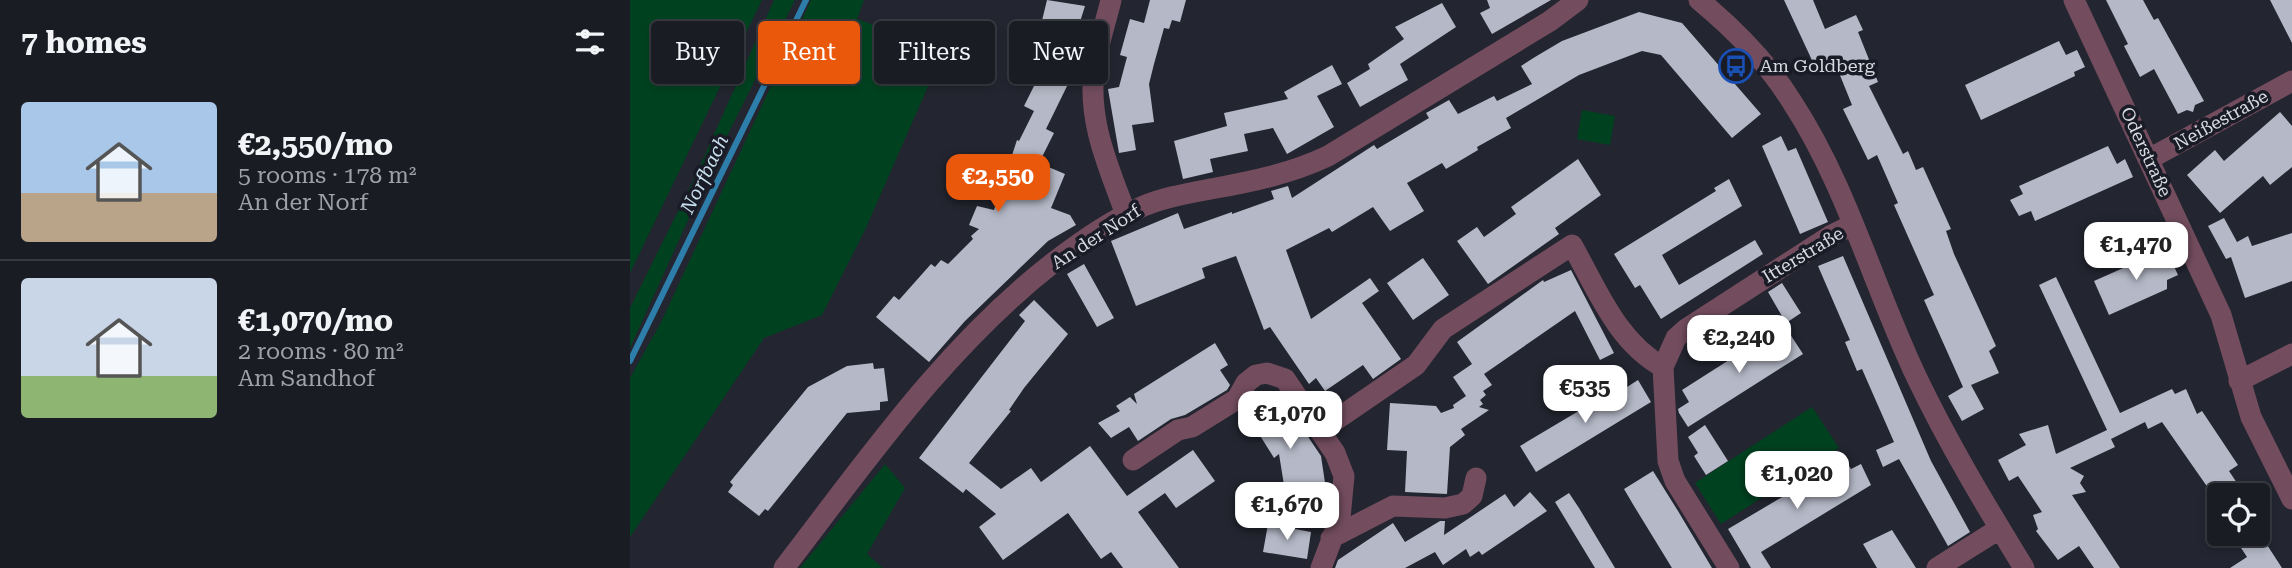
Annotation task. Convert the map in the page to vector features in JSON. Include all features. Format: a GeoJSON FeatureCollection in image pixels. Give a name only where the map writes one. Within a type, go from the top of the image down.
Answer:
{"type":"FeatureCollection","features":[{"type":"Feature","properties":{"kind":"street"},"geometry":{"type":"LineString","coordinates":[[1111,0],[1095,62],[1094,109],[1102,150],[1126,214]]}},
{"type":"Feature","properties":{"kind":"street","name":"An der Norf"},"geometry":{"type":"LineString","coordinates":[[784,568],[904,411],[956,351],[1027,283],[1079,243],[1126,214],[1158,200],[1299,169],[1328,156],[1550,21],[1577,0]]}},
{"type":"Feature","properties":{"kind":"street"},"geometry":{"type":"LineString","coordinates":[[1699,0],[1766,65],[1792,101],[1814,139],[1916,376],[1999,529],[2024,568]]}},
{"type":"Feature","properties":{"kind":"street","name":"Oderstraße"},"geometry":{"type":"LineString","coordinates":[[2074,0],[2221,315],[2251,416],[2292,499]]}},
{"type":"Feature","properties":{"kind":"street","name":"Neißestraße"},"geometry":{"type":"LineString","coordinates":[[2149,159],[2292,81]]}},
{"type":"Feature","properties":{"kind":"street","name":"Itterstraße"},"geometry":{"type":"LineString","coordinates":[[1729,568],[1675,481],[1668,461],[1663,367],[1676,338],[1686,329],[1819,243],[1852,225]]}},
{"type":"Feature","properties":{"kind":"street"},"geometry":{"type":"LineString","coordinates":[[1321,430],[1416,365],[1443,329],[1578,239],[1626,340],[1644,357],[1663,367]]}},
{"type":"Feature","properties":{"kind":"street"},"geometry":{"type":"LineString","coordinates":[[2239,381],[2292,354]]}},
{"type":"Feature","properties":{"kind":"street"},"geometry":{"type":"LineString","coordinates":[[1133,460],[1178,430],[1192,426],[1237,399],[1250,379],[1261,374],[1280,376],[1290,383],[1321,430],[1339,459],[1344,477],[1342,510],[1321,568]]}},
{"type":"Feature","properties":{"kind":"street"},"geometry":{"type":"LineString","coordinates":[[1331,538],[1366,522],[1387,507],[1406,504],[1445,508],[1463,504],[1472,496],[1476,478]]}},
{"type":"Feature","properties":{"kind":"street"},"geometry":{"type":"LineString","coordinates":[[1937,568],[1999,529]]}},
{"type":"Feature","properties":{"kind":"green space"},"geometry":{"type":"Polygon","coordinates":[[[630,0],[762,0],[744,37],[744,21],[651,21],[651,84],[721,84],[630,273],[630,0]]]}},
{"type":"Feature","properties":{"kind":"green space"},"geometry":{"type":"Polygon","coordinates":[[[774,0],[795,0],[784,21],[765,21],[774,0]]]}},
{"type":"Feature","properties":{"kind":"green space"},"geometry":{"type":"Polygon","coordinates":[[[811,0],[864,0],[857,19],[874,25],[874,84],[929,84],[865,230],[822,315],[764,338],[630,537],[630,378],[661,322],[772,84],[860,84],[860,21],[801,21],[811,0]]]}},
{"type":"Feature","properties":{"kind":"green space"},"geometry":{"type":"Polygon","coordinates":[[[758,36],[758,74],[720,150],[630,348],[630,308],[695,177],[737,84],[744,84],[744,67],[758,36]]]}},
{"type":"Feature","properties":{"kind":"green space"},"geometry":{"type":"Polygon","coordinates":[[[1582,110],[1615,116],[1610,145],[1577,139],[1582,110]]]}},
{"type":"Feature","properties":{"kind":"green space"},"geometry":{"type":"Polygon","coordinates":[[[1812,407],[1839,448],[1721,524],[1695,483],[1812,407]]]}},
{"type":"Feature","properties":{"kind":"green space"},"geometry":{"type":"Polygon","coordinates":[[[885,464],[905,488],[867,554],[883,568],[800,568],[885,464]]]}},
{"type":"Feature","properties":{"kind":"building"},"geometry":{"type":"Polygon","coordinates":[[[1047,0],[1085,6],[1080,21],[1042,21],[1047,0]]]}},
{"type":"Feature","properties":{"kind":"building"},"geometry":{"type":"Polygon","coordinates":[[[1150,0],[1186,0],[1180,22],[1172,20],[1169,29],[1164,28],[1154,64],[1149,84],[1154,122],[1132,125],[1136,150],[1119,153],[1108,89],[1119,87],[1127,57],[1120,55],[1130,19],[1144,23],[1150,0]]]}},
{"type":"Feature","properties":{"kind":"building"},"geometry":{"type":"Polygon","coordinates":[[[1487,0],[1551,0],[1492,34],[1480,13],[1490,8],[1487,0]]]}},
{"type":"Feature","properties":{"kind":"building"},"geometry":{"type":"Polygon","coordinates":[[[1784,0],[1813,0],[1825,29],[1856,15],[1863,30],[1858,32],[1878,82],[1869,86],[1903,154],[1908,151],[1916,170],[1923,167],[1951,229],[1946,231],[1954,254],[1996,346],[1989,351],[1999,373],[1971,385],[1984,409],[1962,421],[1948,396],[1963,387],[1924,300],[1934,295],[1894,205],[1898,203],[1877,155],[1868,160],[1843,109],[1852,105],[1835,63],[1817,71],[1784,0]]]}},
{"type":"Feature","properties":{"kind":"building"},"geometry":{"type":"Polygon","coordinates":[[[2106,0],[2143,0],[2154,20],[2158,18],[2204,101],[2195,105],[2193,112],[2187,110],[2178,114],[2154,69],[2140,77],[2124,46],[2128,44],[2106,0]]]}},
{"type":"Feature","properties":{"kind":"building"},"geometry":{"type":"Polygon","coordinates":[[[2270,0],[2292,0],[2292,43],[2270,0]]]}},
{"type":"Feature","properties":{"kind":"building"},"geometry":{"type":"Polygon","coordinates":[[[1442,3],[1456,27],[1400,64],[1408,80],[1360,107],[1347,83],[1370,69],[1368,64],[1404,39],[1395,27],[1442,3]]]}},
{"type":"Feature","properties":{"kind":"building"},"geometry":{"type":"Polygon","coordinates":[[[1639,12],[1682,23],[1761,114],[1732,138],[1661,55],[1642,51],[1579,75],[1506,118],[1511,128],[1477,147],[1478,150],[1446,169],[1442,163],[1407,183],[1424,211],[1390,231],[1373,207],[1332,232],[1329,228],[1286,250],[1311,319],[1370,278],[1379,291],[1362,303],[1401,359],[1373,379],[1363,365],[1325,391],[1316,378],[1309,384],[1270,327],[1264,330],[1236,256],[1202,268],[1205,278],[1136,306],[1111,241],[1178,213],[1184,229],[1274,199],[1271,191],[1288,186],[1292,198],[1374,145],[1377,149],[1429,118],[1426,113],[1449,100],[1458,114],[1494,96],[1497,101],[1532,84],[1521,66],[1562,41],[1639,12]]]}},
{"type":"Feature","properties":{"kind":"building"},"geometry":{"type":"Polygon","coordinates":[[[2059,41],[2066,55],[2077,50],[2085,67],[2074,72],[2075,76],[1981,120],[1965,85],[2059,41]]]}},
{"type":"Feature","properties":{"kind":"building"},"geometry":{"type":"Polygon","coordinates":[[[1332,65],[1342,84],[1317,96],[1334,127],[1287,154],[1273,128],[1244,134],[1248,151],[1210,159],[1213,172],[1183,179],[1174,141],[1227,126],[1224,113],[1288,99],[1284,92],[1332,65]]]}},
{"type":"Feature","properties":{"kind":"building"},"geometry":{"type":"Polygon","coordinates":[[[1035,84],[1068,84],[1046,129],[1054,133],[1039,163],[1065,174],[1051,208],[1070,215],[1076,225],[1048,241],[965,321],[929,362],[876,317],[894,296],[899,300],[931,264],[935,267],[941,260],[948,264],[973,239],[971,236],[979,229],[969,225],[977,206],[994,210],[1017,140],[1019,141],[1034,111],[1024,106],[1035,84]]]}},
{"type":"Feature","properties":{"kind":"building"},"geometry":{"type":"Polygon","coordinates":[[[2280,112],[2292,126],[2292,167],[2270,185],[2263,176],[2220,213],[2187,175],[2215,150],[2224,161],[2280,112]]]}},
{"type":"Feature","properties":{"kind":"building"},"geometry":{"type":"Polygon","coordinates":[[[1781,136],[1788,151],[1796,148],[1828,222],[1800,234],[1762,146],[1781,136]]]}},
{"type":"Feature","properties":{"kind":"building"},"geometry":{"type":"Polygon","coordinates":[[[2108,146],[2117,164],[2125,159],[2133,177],[2035,221],[2031,211],[2019,216],[2010,200],[2023,194],[2019,186],[2108,146]]]}},
{"type":"Feature","properties":{"kind":"building"},"geometry":{"type":"Polygon","coordinates":[[[1578,159],[1601,195],[1555,228],[1559,234],[1488,284],[1457,241],[1477,227],[1484,237],[1516,214],[1511,207],[1578,159]]]}},
{"type":"Feature","properties":{"kind":"building"},"geometry":{"type":"Polygon","coordinates":[[[1729,179],[1742,206],[1662,255],[1679,285],[1755,240],[1763,254],[1661,319],[1640,285],[1635,288],[1614,254],[1716,191],[1714,188],[1729,179]]]}},
{"type":"Feature","properties":{"kind":"building"},"geometry":{"type":"Polygon","coordinates":[[[2224,218],[2237,242],[2248,236],[2252,246],[2292,233],[2292,281],[2245,298],[2231,257],[2226,259],[2208,226],[2224,218]]]}},
{"type":"Feature","properties":{"kind":"building"},"geometry":{"type":"Polygon","coordinates":[[[2166,249],[2178,275],[2167,280],[2167,289],[2109,315],[2094,281],[2166,249]]]}},
{"type":"Feature","properties":{"kind":"building"},"geometry":{"type":"Polygon","coordinates":[[[1843,256],[1931,461],[1970,532],[1948,546],[1899,459],[1883,467],[1876,450],[1894,442],[1862,369],[1857,371],[1845,342],[1850,340],[1818,266],[1843,256]]]}},
{"type":"Feature","properties":{"kind":"building"},"geometry":{"type":"Polygon","coordinates":[[[1423,258],[1449,295],[1413,320],[1387,283],[1423,258]]]}},
{"type":"Feature","properties":{"kind":"building"},"geometry":{"type":"Polygon","coordinates":[[[1084,264],[1114,318],[1097,327],[1067,274],[1084,264]]]}},
{"type":"Feature","properties":{"kind":"building"},"geometry":{"type":"Polygon","coordinates":[[[1571,270],[1614,353],[1600,360],[1575,311],[1484,374],[1492,385],[1483,391],[1486,395],[1480,400],[1483,404],[1479,407],[1489,410],[1461,429],[1465,435],[1450,447],[1447,494],[1405,492],[1407,451],[1387,450],[1390,403],[1436,406],[1441,413],[1454,408],[1453,405],[1466,396],[1453,377],[1472,364],[1457,342],[1543,280],[1544,282],[1571,270]]]}},
{"type":"Feature","properties":{"kind":"building"},"geometry":{"type":"Polygon","coordinates":[[[2056,277],[2120,413],[2172,389],[2175,394],[2186,389],[2197,414],[2202,411],[2238,465],[2229,471],[2237,483],[2207,483],[2207,486],[2162,422],[2148,429],[2145,422],[2111,439],[2115,447],[2070,468],[2084,476],[2080,483],[2086,492],[2072,495],[2120,568],[2094,568],[2079,546],[2058,560],[2036,531],[2038,529],[2033,515],[2042,512],[2018,476],[2009,481],[1998,460],[2026,445],[2019,434],[2048,425],[2056,454],[2107,430],[2039,285],[2056,277]]]}},
{"type":"Feature","properties":{"kind":"building"},"geometry":{"type":"Polygon","coordinates":[[[1782,283],[1801,313],[1786,323],[1768,292],[1782,283]]]}},
{"type":"Feature","properties":{"kind":"building"},"geometry":{"type":"Polygon","coordinates":[[[1034,300],[1068,334],[969,463],[1001,489],[1031,468],[1041,482],[1090,446],[1127,496],[1193,450],[1215,481],[1176,508],[1165,493],[1138,512],[1179,568],[1123,568],[1111,552],[1101,559],[1068,513],[1003,560],[979,527],[996,514],[966,489],[963,493],[919,458],[1025,321],[1019,315],[1034,300]]]}},
{"type":"Feature","properties":{"kind":"building"},"geometry":{"type":"Polygon","coordinates":[[[1784,325],[1803,354],[1688,427],[1678,409],[1689,402],[1682,390],[1784,325]]]}},
{"type":"Feature","properties":{"kind":"building"},"geometry":{"type":"Polygon","coordinates":[[[1215,343],[1228,365],[1220,370],[1230,385],[1227,390],[1185,415],[1171,419],[1138,441],[1129,427],[1111,438],[1098,423],[1120,411],[1116,406],[1130,397],[1137,404],[1134,394],[1215,343]]]}},
{"type":"Feature","properties":{"kind":"building"},"geometry":{"type":"Polygon","coordinates":[[[873,363],[874,369],[884,368],[888,401],[880,402],[880,410],[847,413],[768,511],[765,509],[759,516],[728,492],[733,485],[730,482],[808,387],[847,366],[873,363]]]}},
{"type":"Feature","properties":{"kind":"building"},"geometry":{"type":"Polygon","coordinates":[[[1638,380],[1651,402],[1536,472],[1520,446],[1624,384],[1627,387],[1638,380]]]}},
{"type":"Feature","properties":{"kind":"building"},"geometry":{"type":"Polygon","coordinates":[[[1278,392],[1321,456],[1328,503],[1288,510],[1279,454],[1274,458],[1244,410],[1257,394],[1262,402],[1278,392]]]}},
{"type":"Feature","properties":{"kind":"building"},"geometry":{"type":"Polygon","coordinates":[[[1705,425],[1728,461],[1706,475],[1694,456],[1698,453],[1688,437],[1705,425]]]}},
{"type":"Feature","properties":{"kind":"building"},"geometry":{"type":"Polygon","coordinates":[[[1845,460],[1851,469],[1861,464],[1871,485],[1761,552],[1771,568],[1751,568],[1728,529],[1845,460]]]}},
{"type":"Feature","properties":{"kind":"building"},"geometry":{"type":"Polygon","coordinates":[[[1653,471],[1712,568],[1672,568],[1634,506],[1624,489],[1653,471]]]}},
{"type":"Feature","properties":{"kind":"building"},"geometry":{"type":"Polygon","coordinates":[[[1530,492],[1547,511],[1482,555],[1479,551],[1470,557],[1466,549],[1443,565],[1435,552],[1405,568],[1335,568],[1338,560],[1393,523],[1405,542],[1440,521],[1445,521],[1444,535],[1505,494],[1514,507],[1530,492]]]}},
{"type":"Feature","properties":{"kind":"building"},"geometry":{"type":"Polygon","coordinates":[[[1569,493],[1615,568],[1595,568],[1555,502],[1569,493]]]}},
{"type":"Feature","properties":{"kind":"building"},"geometry":{"type":"Polygon","coordinates":[[[1268,524],[1311,532],[1307,559],[1263,552],[1268,524]]]}},
{"type":"Feature","properties":{"kind":"building"},"geometry":{"type":"Polygon","coordinates":[[[1892,530],[1916,568],[1877,568],[1863,544],[1892,530]]]}},
{"type":"Feature","properties":{"kind":"building"},"geometry":{"type":"Polygon","coordinates":[[[2240,546],[2268,546],[2282,568],[2230,568],[2247,557],[2240,546]]]}},
{"type":"Feature","properties":{"kind":"waterway","name":"Norfbach"},"geometry":{"type":"LineString","coordinates":[[630,361],[806,0]]}},
{"type":"Feature","properties":{"kind":"place","name":"Am Goldberg"},"geometry":{"type":"Point","coordinates":[1736,66]}}]}
